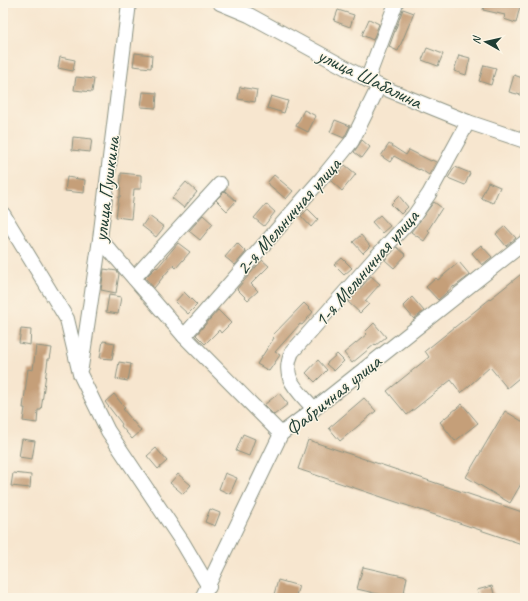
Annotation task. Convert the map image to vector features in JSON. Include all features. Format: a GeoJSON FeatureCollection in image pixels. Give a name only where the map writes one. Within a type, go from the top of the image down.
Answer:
{"type":"FeatureCollection","features":[{"type":"Feature","properties":{"kind":"street","name":"улица Пушкина"},"geometry":{"type":"LineString","coordinates":[[80,374],[100,239],[129,3]]}},
{"type":"Feature","properties":{"kind":"street","name":"улица Шабалина"},"geometry":{"type":"LineString","coordinates":[[220,3],[250,9],[373,83],[468,122],[525,141]]}},
{"type":"Feature","properties":{"kind":"street","name":"2-я Мельничная улица"},"geometry":{"type":"LineString","coordinates":[[184,336],[322,178],[352,141],[373,83],[396,3]]}},
{"type":"Feature","properties":{"kind":"street","name":"1-я Мельничная улица"},"geometry":{"type":"LineString","coordinates":[[314,409],[290,380],[287,372],[288,362],[292,352],[376,256],[414,216],[429,194],[468,122]]}},
{"type":"Feature","properties":{"kind":"street"},"geometry":{"type":"LineString","coordinates":[[134,278],[220,184]]}},
{"type":"Feature","properties":{"kind":"street"},"geometry":{"type":"LineString","coordinates":[[3,214],[67,319],[80,374],[108,430],[183,542],[205,593]]}},
{"type":"Feature","properties":{"kind":"street"},"geometry":{"type":"LineString","coordinates":[[100,239],[184,336],[281,434]]}},
{"type":"Feature","properties":{"kind":"street","name":"Фабричная улица"},"geometry":{"type":"LineString","coordinates":[[205,593],[281,434],[525,242]]}},
{"type":"Feature","properties":{"kind":"building"},"geometry":{"type":"Polygon","coordinates":[[[485,3],[509,3],[520,6],[516,23],[504,19],[505,15],[483,10],[485,3]]]}},
{"type":"Feature","properties":{"kind":"building"},"geometry":{"type":"Polygon","coordinates":[[[403,9],[414,13],[398,51],[389,47],[403,9]]]}},
{"type":"Feature","properties":{"kind":"building"},"geometry":{"type":"Polygon","coordinates":[[[338,10],[354,15],[350,27],[334,21],[338,10]]]}},
{"type":"Feature","properties":{"kind":"building"},"geometry":{"type":"Polygon","coordinates":[[[369,19],[379,24],[373,40],[362,35],[369,19]]]}},
{"type":"Feature","properties":{"kind":"building"},"geometry":{"type":"Polygon","coordinates":[[[427,48],[443,54],[438,66],[422,60],[427,48]]]}},
{"type":"Feature","properties":{"kind":"building"},"geometry":{"type":"Polygon","coordinates":[[[135,53],[152,55],[151,68],[133,66],[135,53]]]}},
{"type":"Feature","properties":{"kind":"building"},"geometry":{"type":"Polygon","coordinates":[[[459,55],[470,58],[466,75],[454,71],[459,55]]]}},
{"type":"Feature","properties":{"kind":"building"},"geometry":{"type":"Polygon","coordinates":[[[60,57],[75,60],[73,71],[58,68],[60,57]]]}},
{"type":"Feature","properties":{"kind":"building"},"geometry":{"type":"Polygon","coordinates":[[[484,65],[496,68],[491,85],[479,81],[484,65]]]}},
{"type":"Feature","properties":{"kind":"building"},"geometry":{"type":"Polygon","coordinates":[[[514,75],[525,79],[521,95],[509,92],[514,75]]]}},
{"type":"Feature","properties":{"kind":"building"},"geometry":{"type":"Polygon","coordinates":[[[76,77],[94,79],[92,92],[74,90],[76,77]]]}},
{"type":"Feature","properties":{"kind":"building"},"geometry":{"type":"Polygon","coordinates":[[[240,87],[257,90],[255,102],[238,99],[240,87]]]}},
{"type":"Feature","properties":{"kind":"building"},"geometry":{"type":"Polygon","coordinates":[[[143,92],[157,93],[156,108],[141,107],[143,92]]]}},
{"type":"Feature","properties":{"kind":"building"},"geometry":{"type":"Polygon","coordinates":[[[271,96],[288,101],[284,113],[267,108],[271,96]]]}},
{"type":"Feature","properties":{"kind":"building"},"geometry":{"type":"Polygon","coordinates":[[[304,110],[316,116],[308,132],[296,126],[304,110]]]}},
{"type":"Feature","properties":{"kind":"building"},"geometry":{"type":"Polygon","coordinates":[[[335,120],[350,126],[344,138],[330,132],[335,120]]]}},
{"type":"Feature","properties":{"kind":"building"},"geometry":{"type":"Polygon","coordinates":[[[73,137],[92,139],[90,152],[72,150],[73,137]]]}},
{"type":"Feature","properties":{"kind":"building"},"geometry":{"type":"Polygon","coordinates":[[[362,140],[370,147],[362,158],[354,152],[362,140]]]}},
{"type":"Feature","properties":{"kind":"building"},"geometry":{"type":"Polygon","coordinates":[[[389,144],[406,155],[409,150],[436,162],[429,175],[394,156],[390,162],[381,156],[389,144]]]}},
{"type":"Feature","properties":{"kind":"building"},"geometry":{"type":"Polygon","coordinates":[[[345,165],[356,174],[342,191],[331,181],[345,165]]]}},
{"type":"Feature","properties":{"kind":"building"},"geometry":{"type":"Polygon","coordinates":[[[455,167],[470,173],[465,185],[448,178],[455,167]]]}},
{"type":"Feature","properties":{"kind":"building"},"geometry":{"type":"Polygon","coordinates":[[[121,173],[141,175],[141,189],[134,189],[131,219],[116,217],[120,197],[121,173]]]}},
{"type":"Feature","properties":{"kind":"building"},"geometry":{"type":"Polygon","coordinates":[[[274,175],[293,191],[286,199],[267,183],[274,175]]]}},
{"type":"Feature","properties":{"kind":"building"},"geometry":{"type":"Polygon","coordinates":[[[67,177],[85,180],[84,193],[65,191],[67,177]]]}},
{"type":"Feature","properties":{"kind":"building"},"geometry":{"type":"Polygon","coordinates":[[[186,182],[197,192],[184,208],[172,198],[186,182]]]}},
{"type":"Feature","properties":{"kind":"building"},"geometry":{"type":"Polygon","coordinates":[[[488,182],[500,187],[493,203],[481,198],[488,182]]]}},
{"type":"Feature","properties":{"kind":"building"},"geometry":{"type":"Polygon","coordinates":[[[225,191],[236,201],[227,211],[216,200],[225,191]]]}},
{"type":"Feature","properties":{"kind":"building"},"geometry":{"type":"Polygon","coordinates":[[[399,196],[408,207],[401,214],[391,204],[399,196]]]}},
{"type":"Feature","properties":{"kind":"building"},"geometry":{"type":"Polygon","coordinates":[[[434,202],[442,208],[428,230],[430,232],[424,241],[411,232],[434,202]]]}},
{"type":"Feature","properties":{"kind":"building"},"geometry":{"type":"Polygon","coordinates":[[[266,204],[275,212],[264,226],[254,218],[266,204]]]}},
{"type":"Feature","properties":{"kind":"building"},"geometry":{"type":"Polygon","coordinates":[[[308,209],[318,219],[311,227],[301,216],[308,209]]]}},
{"type":"Feature","properties":{"kind":"building"},"geometry":{"type":"Polygon","coordinates":[[[203,215],[213,224],[200,240],[189,231],[203,215]]]}},
{"type":"Feature","properties":{"kind":"building"},"geometry":{"type":"Polygon","coordinates":[[[380,215],[390,226],[382,233],[372,222],[380,215]]]}},
{"type":"Feature","properties":{"kind":"building"},"geometry":{"type":"Polygon","coordinates":[[[149,216],[164,227],[156,237],[142,226],[149,216]]]}},
{"type":"Feature","properties":{"kind":"building"},"geometry":{"type":"Polygon","coordinates":[[[505,226],[516,238],[506,246],[496,234],[505,226]]]}},
{"type":"Feature","properties":{"kind":"building"},"geometry":{"type":"Polygon","coordinates":[[[361,235],[370,246],[363,253],[353,242],[361,235]]]}},
{"type":"Feature","properties":{"kind":"building"},"geometry":{"type":"Polygon","coordinates":[[[178,243],[190,252],[176,268],[173,265],[154,288],[145,278],[156,267],[157,268],[178,243]]]}},
{"type":"Feature","properties":{"kind":"building"},"geometry":{"type":"Polygon","coordinates":[[[237,243],[246,252],[235,265],[225,257],[237,243]]]}},
{"type":"Feature","properties":{"kind":"building"},"geometry":{"type":"Polygon","coordinates":[[[481,245],[492,257],[482,265],[472,253],[481,245]]]}},
{"type":"Feature","properties":{"kind":"building"},"geometry":{"type":"Polygon","coordinates":[[[397,247],[406,255],[394,268],[385,260],[397,247]]]}},
{"type":"Feature","properties":{"kind":"building"},"geometry":{"type":"Polygon","coordinates":[[[342,258],[352,268],[344,275],[334,265],[342,258]]]}},
{"type":"Feature","properties":{"kind":"building"},"geometry":{"type":"Polygon","coordinates":[[[262,260],[269,266],[251,284],[258,291],[248,300],[237,289],[262,260]]]}},
{"type":"Feature","properties":{"kind":"building"},"geometry":{"type":"Polygon","coordinates":[[[459,262],[470,275],[438,300],[426,287],[436,278],[438,280],[459,262]]]}},
{"type":"Feature","properties":{"kind":"building"},"geometry":{"type":"Polygon","coordinates":[[[104,269],[117,271],[119,274],[116,293],[101,290],[104,269]]]}},
{"type":"Feature","properties":{"kind":"building"},"geometry":{"type":"Polygon","coordinates":[[[525,271],[525,373],[507,388],[490,367],[461,393],[451,380],[407,415],[387,391],[429,357],[425,351],[525,271]]]}},
{"type":"Feature","properties":{"kind":"building"},"geometry":{"type":"Polygon","coordinates":[[[371,276],[380,284],[365,301],[369,304],[360,313],[348,302],[371,276]]]}},
{"type":"Feature","properties":{"kind":"building"},"geometry":{"type":"Polygon","coordinates":[[[184,292],[197,305],[188,314],[175,302],[184,292]]]}},
{"type":"Feature","properties":{"kind":"building"},"geometry":{"type":"Polygon","coordinates":[[[109,295],[121,297],[118,314],[106,312],[109,295]]]}},
{"type":"Feature","properties":{"kind":"building"},"geometry":{"type":"Polygon","coordinates":[[[412,297],[424,311],[414,319],[403,306],[412,297]]]}},
{"type":"Feature","properties":{"kind":"building"},"geometry":{"type":"Polygon","coordinates":[[[304,303],[313,312],[275,352],[280,355],[269,371],[257,364],[274,338],[272,336],[304,303]]]}},
{"type":"Feature","properties":{"kind":"building"},"geometry":{"type":"Polygon","coordinates":[[[218,310],[231,323],[221,333],[219,330],[205,344],[196,335],[218,310]]]}},
{"type":"Feature","properties":{"kind":"building"},"geometry":{"type":"Polygon","coordinates":[[[374,323],[386,337],[352,363],[344,353],[367,334],[365,332],[374,323]]]}},
{"type":"Feature","properties":{"kind":"building"},"geometry":{"type":"Polygon","coordinates":[[[21,329],[31,330],[30,345],[19,343],[21,329]]]}},
{"type":"Feature","properties":{"kind":"building"},"geometry":{"type":"Polygon","coordinates":[[[103,341],[115,343],[112,359],[100,358],[103,341]]]}},
{"type":"Feature","properties":{"kind":"building"},"geometry":{"type":"Polygon","coordinates":[[[36,346],[52,348],[50,359],[48,359],[41,410],[38,410],[37,423],[23,421],[25,408],[23,408],[28,369],[33,370],[36,346]]]}},
{"type":"Feature","properties":{"kind":"building"},"geometry":{"type":"Polygon","coordinates":[[[337,354],[344,361],[334,371],[326,364],[337,354]]]}},
{"type":"Feature","properties":{"kind":"building"},"geometry":{"type":"Polygon","coordinates":[[[318,360],[327,370],[315,382],[306,373],[318,360]]]}},
{"type":"Feature","properties":{"kind":"building"},"geometry":{"type":"Polygon","coordinates":[[[119,362],[131,364],[128,381],[116,379],[119,362]]]}},
{"type":"Feature","properties":{"kind":"building"},"geometry":{"type":"Polygon","coordinates":[[[279,393],[288,404],[274,415],[264,405],[279,393]]]}},
{"type":"Feature","properties":{"kind":"building"},"geometry":{"type":"Polygon","coordinates":[[[114,394],[125,408],[123,409],[141,431],[132,439],[121,426],[122,424],[105,402],[114,394]]]}},
{"type":"Feature","properties":{"kind":"building"},"geometry":{"type":"Polygon","coordinates":[[[364,398],[376,411],[340,441],[329,428],[364,398]]]}},
{"type":"Feature","properties":{"kind":"building"},"geometry":{"type":"Polygon","coordinates":[[[462,404],[478,423],[455,441],[440,422],[462,404]]]}},
{"type":"Feature","properties":{"kind":"building"},"geometry":{"type":"Polygon","coordinates":[[[505,411],[525,423],[525,477],[510,503],[466,477],[505,411]]]}},
{"type":"Feature","properties":{"kind":"building"},"geometry":{"type":"Polygon","coordinates":[[[243,434],[255,439],[249,456],[236,451],[243,434]]]}},
{"type":"Feature","properties":{"kind":"building"},"geometry":{"type":"Polygon","coordinates":[[[22,439],[35,441],[32,459],[19,457],[22,439]]]}},
{"type":"Feature","properties":{"kind":"building"},"geometry":{"type":"Polygon","coordinates":[[[308,440],[525,513],[525,545],[298,469],[308,440]]]}},
{"type":"Feature","properties":{"kind":"building"},"geometry":{"type":"Polygon","coordinates":[[[156,448],[167,461],[158,469],[147,456],[156,448]]]}},
{"type":"Feature","properties":{"kind":"building"},"geometry":{"type":"Polygon","coordinates":[[[13,473],[31,475],[30,488],[11,486],[13,473]]]}},
{"type":"Feature","properties":{"kind":"building"},"geometry":{"type":"Polygon","coordinates":[[[225,473],[237,478],[230,494],[219,489],[225,473]]]}},
{"type":"Feature","properties":{"kind":"building"},"geometry":{"type":"Polygon","coordinates":[[[178,474],[191,485],[183,494],[170,483],[178,474]]]}},
{"type":"Feature","properties":{"kind":"building"},"geometry":{"type":"Polygon","coordinates":[[[210,509],[220,513],[215,526],[205,522],[210,509]]]}},
{"type":"Feature","properties":{"kind":"building"},"geometry":{"type":"Polygon","coordinates":[[[363,567],[407,577],[403,598],[395,598],[357,589],[363,567]]]}},
{"type":"Feature","properties":{"kind":"building"},"geometry":{"type":"Polygon","coordinates":[[[278,580],[299,586],[295,598],[273,598],[278,580]]]}},
{"type":"Feature","properties":{"kind":"building"},"geometry":{"type":"Polygon","coordinates":[[[492,586],[495,598],[479,598],[477,590],[492,586]]]}}]}
